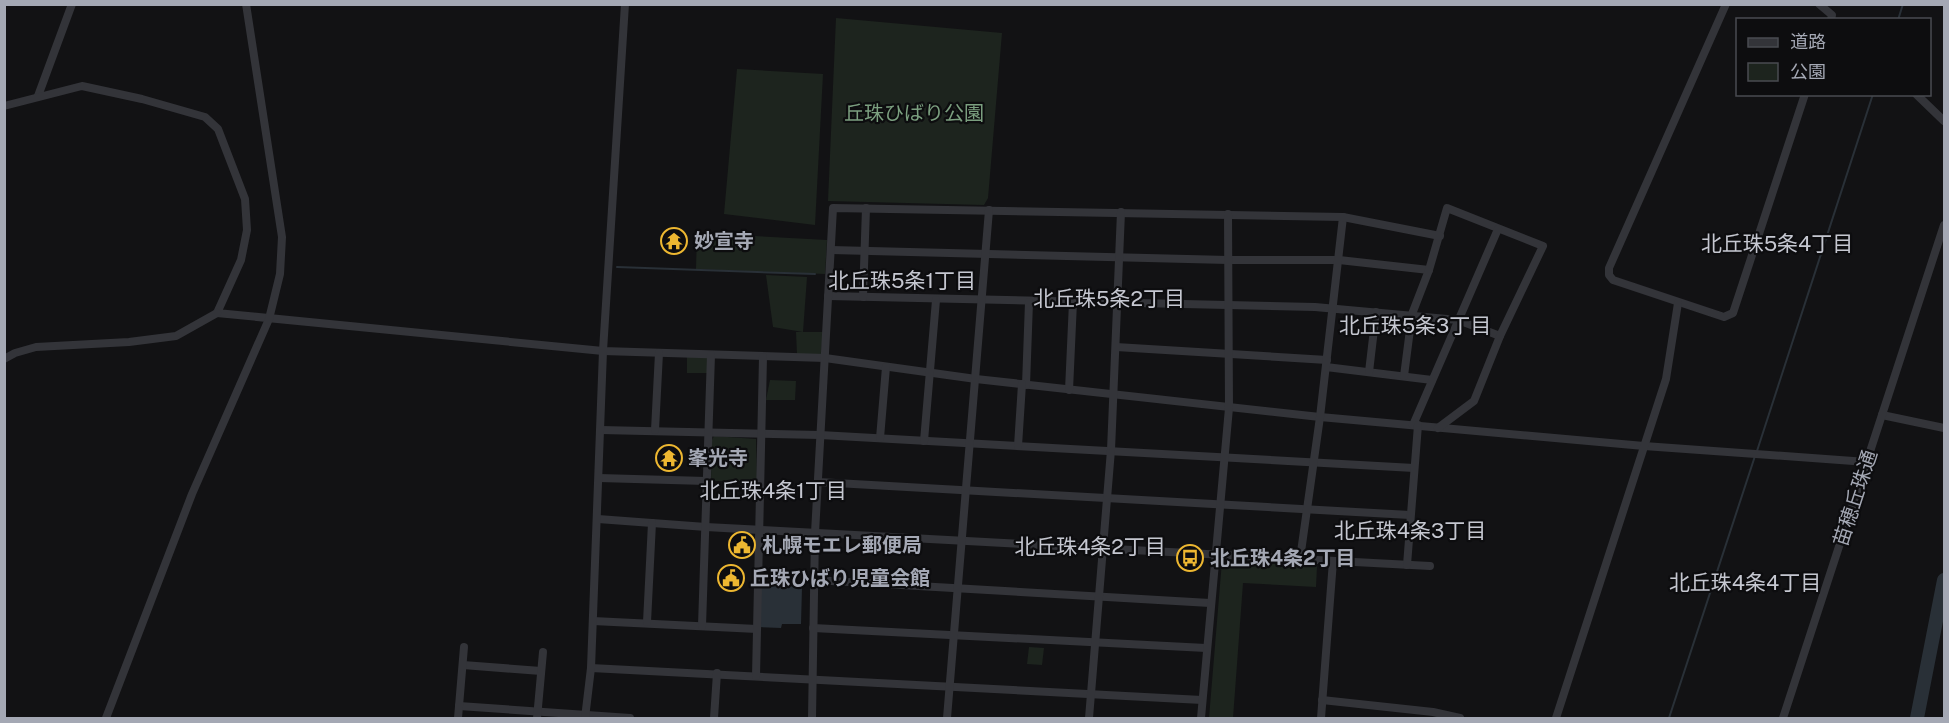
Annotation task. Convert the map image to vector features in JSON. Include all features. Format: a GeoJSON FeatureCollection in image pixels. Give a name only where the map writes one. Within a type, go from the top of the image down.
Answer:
{"type":"FeatureCollection","features":[{"type":"Feature","properties":{"kind":"street"},"geometry":{"type":"LineString","coordinates":[[38,96],[72,4]]}},
{"type":"Feature","properties":{"kind":"street"},"geometry":{"type":"LineString","coordinates":[[106,718],[192,494],[269,319],[280,274],[282,237],[246,4]]}},
{"type":"Feature","properties":{"kind":"street"},"geometry":{"type":"LineString","coordinates":[[585,718],[591,668],[603,351],[625,4]]}},
{"type":"Feature","properties":{"kind":"street"},"geometry":{"type":"LineString","coordinates":[[1726,4],[1609,268],[1609,275],[1613,280],[1725,317],[1733,313],[1804,96]]}},
{"type":"Feature","properties":{"kind":"street"},"geometry":{"type":"LineString","coordinates":[[1819,4],[1833,18]]}},
{"type":"Feature","properties":{"kind":"street"},"geometry":{"type":"LineString","coordinates":[[4,106],[81,86],[206,117],[218,129],[245,199],[247,230],[242,260],[217,313],[176,336],[129,342],[36,347],[4,359]]}},
{"type":"Feature","properties":{"kind":"street"},"geometry":{"type":"LineString","coordinates":[[1918,96],[1944,122]]}},
{"type":"Feature","properties":{"kind":"street"},"geometry":{"type":"LineString","coordinates":[[812,718],[815,532],[833,208],[1343,217],[1440,236]]}},
{"type":"Feature","properties":{"kind":"street"},"geometry":{"type":"LineString","coordinates":[[864,297],[866,208]]}},
{"type":"Feature","properties":{"kind":"street"},"geometry":{"type":"LineString","coordinates":[[1404,376],[1412,314],[1440,236],[1446,208],[1543,246],[1500,336],[1474,401],[1438,428]]}},
{"type":"Feature","properties":{"kind":"street"},"geometry":{"type":"LineString","coordinates":[[947,718],[989,210]]}},
{"type":"Feature","properties":{"kind":"street"},"geometry":{"type":"LineString","coordinates":[[1089,718],[1111,450],[1121,212]]}},
{"type":"Feature","properties":{"kind":"street"},"geometry":{"type":"LineString","coordinates":[[1201,718],[1214,554],[1229,408],[1228,214]]}},
{"type":"Feature","properties":{"kind":"street"},"geometry":{"type":"LineString","coordinates":[[1300,559],[1320,417],[1343,217]]}},
{"type":"Feature","properties":{"kind":"street","name":"苗穂丘珠通"},"geometry":{"type":"LineString","coordinates":[[1783,718],[1944,225]]}},
{"type":"Feature","properties":{"kind":"street"},"geometry":{"type":"LineString","coordinates":[[1407,565],[1415,425],[1432,380],[1498,229]]}},
{"type":"Feature","properties":{"kind":"street"},"geometry":{"type":"LineString","coordinates":[[831,250],[1228,260],[1339,260],[1429,270]]}},
{"type":"Feature","properties":{"kind":"street"},"geometry":{"type":"LineString","coordinates":[[828,296],[1333,308],[1458,320],[1500,336]]}},
{"type":"Feature","properties":{"kind":"street"},"geometry":{"type":"LineString","coordinates":[[924,441],[936,300]]}},
{"type":"Feature","properties":{"kind":"street"},"geometry":{"type":"LineString","coordinates":[[1018,446],[1029,302]]}},
{"type":"Feature","properties":{"kind":"street"},"geometry":{"type":"LineString","coordinates":[[1070,390],[1073,302]]}},
{"type":"Feature","properties":{"kind":"street"},"geometry":{"type":"LineString","coordinates":[[1556,718],[1666,379],[1678,303]]}},
{"type":"Feature","properties":{"kind":"street"},"geometry":{"type":"LineString","coordinates":[[1369,372],[1376,312]]}},
{"type":"Feature","properties":{"kind":"street"},"geometry":{"type":"LineString","coordinates":[[217,313],[603,351],[825,358],[976,379],[1229,408],[1644,446],[1867,462]]}},
{"type":"Feature","properties":{"kind":"street"},"geometry":{"type":"LineString","coordinates":[[1116,347],[1326,364],[1432,380]]}},
{"type":"Feature","properties":{"kind":"street"},"geometry":{"type":"LineString","coordinates":[[655,430],[659,353]]}},
{"type":"Feature","properties":{"kind":"street"},"geometry":{"type":"LineString","coordinates":[[702,626],[711,355]]}},
{"type":"Feature","properties":{"kind":"street"},"geometry":{"type":"LineString","coordinates":[[756,676],[763,357]]}},
{"type":"Feature","properties":{"kind":"street"},"geometry":{"type":"LineString","coordinates":[[880,438],[886,367]]}},
{"type":"Feature","properties":{"kind":"street"},"geometry":{"type":"LineString","coordinates":[[1882,415],[1944,428]]}},
{"type":"Feature","properties":{"kind":"street"},"geometry":{"type":"LineString","coordinates":[[601,430],[820,435],[1414,468]]}},
{"type":"Feature","properties":{"kind":"street"},"geometry":{"type":"LineString","coordinates":[[599,478],[706,482]]}},
{"type":"Feature","properties":{"kind":"street"},"geometry":{"type":"LineString","coordinates":[[818,482],[1410,515]]}},
{"type":"Feature","properties":{"kind":"street"},"geometry":{"type":"LineString","coordinates":[[598,519],[706,528],[1430,566]]}},
{"type":"Feature","properties":{"kind":"street"},"geometry":{"type":"LineString","coordinates":[[648,622],[652,523]]}},
{"type":"Feature","properties":{"kind":"street"},"geometry":{"type":"LineString","coordinates":[[1321,718],[1333,561]]}},
{"type":"Feature","properties":{"kind":"street"},"geometry":{"type":"LineString","coordinates":[[814,580],[1210,603]]}},
{"type":"Feature","properties":{"kind":"street"},"geometry":{"type":"LineString","coordinates":[[593,621],[758,629]]}},
{"type":"Feature","properties":{"kind":"street"},"geometry":{"type":"LineString","coordinates":[[813,628],[1206,648]]}},
{"type":"Feature","properties":{"kind":"street"},"geometry":{"type":"LineString","coordinates":[[458,718],[464,647]]}},
{"type":"Feature","properties":{"kind":"street"},"geometry":{"type":"LineString","coordinates":[[537,716],[543,652]]}},
{"type":"Feature","properties":{"kind":"street"},"geometry":{"type":"LineString","coordinates":[[463,665],[541,670]]}},
{"type":"Feature","properties":{"kind":"street"},"geometry":{"type":"LineString","coordinates":[[591,668],[1202,700]]}},
{"type":"Feature","properties":{"kind":"street"},"geometry":{"type":"LineString","coordinates":[[714,718],[717,673]]}},
{"type":"Feature","properties":{"kind":"street"},"geometry":{"type":"LineString","coordinates":[[1322,700],[1432,712],[1460,718]]}},
{"type":"Feature","properties":{"kind":"street"},"geometry":{"type":"LineString","coordinates":[[459,706],[537,716],[630,718]]}},
{"type":"Feature","properties":{"kind":"green space","name":"丘珠ひばり公園"},"geometry":{"type":"Polygon","coordinates":[[[836,18],[1002,33],[988,198],[984,205],[828,201],[836,18]]]}},
{"type":"Feature","properties":{"kind":"green space"},"geometry":{"type":"Polygon","coordinates":[[[737,69],[823,74],[815,225],[724,214],[737,69]]]}},
{"type":"Feature","properties":{"kind":"green space"},"geometry":{"type":"Polygon","coordinates":[[[697,233],[827,240],[825,274],[696,269],[697,233]]]}},
{"type":"Feature","properties":{"kind":"green space"},"geometry":{"type":"Polygon","coordinates":[[[766,275],[807,277],[803,332],[773,327],[766,275]]]}},
{"type":"Feature","properties":{"kind":"green space"},"geometry":{"type":"Polygon","coordinates":[[[796,332],[823,332],[821,354],[797,354],[796,332]]]}},
{"type":"Feature","properties":{"kind":"green space"},"geometry":{"type":"Polygon","coordinates":[[[687,356],[710,357],[708,373],[687,373],[687,356]]]}},
{"type":"Feature","properties":{"kind":"green space"},"geometry":{"type":"Polygon","coordinates":[[[770,380],[796,381],[795,400],[766,400],[770,380]]]}},
{"type":"Feature","properties":{"kind":"green space"},"geometry":{"type":"Polygon","coordinates":[[[714,436],[756,439],[757,481],[711,481],[714,436]]]}},
{"type":"Feature","properties":{"kind":"green space"},"geometry":{"type":"Polygon","coordinates":[[[1222,561],[1317,566],[1316,587],[1243,583],[1233,718],[1209,718],[1222,561]]]}},
{"type":"Feature","properties":{"kind":"green space"},"geometry":{"type":"Polygon","coordinates":[[[1029,647],[1044,648],[1042,665],[1027,664],[1029,647]]]}},
{"type":"Feature","properties":{"kind":"shaded area"},"geometry":{"type":"Polygon","coordinates":[[[760,585],[802,587],[801,624],[782,624],[781,628],[758,627],[760,585]]]}},
{"type":"Feature","properties":{"kind":"waterway"},"geometry":{"type":"LineString","coordinates":[[1899,18],[1903,4]]}},
{"type":"Feature","properties":{"kind":"waterway"},"geometry":{"type":"LineString","coordinates":[[1757,451],[1872,96]]}},
{"type":"Feature","properties":{"kind":"waterway"},"geometry":{"type":"LineString","coordinates":[[617,267],[815,274]]}},
{"type":"Feature","properties":{"kind":"waterway"},"geometry":{"type":"LineString","coordinates":[[1669,718],[1755,456]]}},
{"type":"Feature","properties":{"kind":"waterway"},"geometry":{"type":"LineString","coordinates":[[1917,718],[1944,580]]}},
{"type":"Feature","properties":{"kind":"place","name":"妙宣寺"},"geometry":{"type":"Point","coordinates":[674,241]}},
{"type":"Feature","properties":{"kind":"place","name":"峯光寺"},"geometry":{"type":"Point","coordinates":[669,458]}},
{"type":"Feature","properties":{"kind":"place","name":"札幌モエレ郵便局"},"geometry":{"type":"Point","coordinates":[742,545]}},
{"type":"Feature","properties":{"kind":"place","name":"北丘珠4条2丁目"},"geometry":{"type":"Point","coordinates":[1190,558]}},
{"type":"Feature","properties":{"kind":"place","name":"丘珠ひばり児童会館"},"geometry":{"type":"Point","coordinates":[731,578]}},
{"type":"Feature","properties":{"kind":"district","name":"北丘珠5条4丁目"},"geometry":{"type":"Point","coordinates":[1777,244]}},
{"type":"Feature","properties":{"kind":"district","name":"北丘珠5条1丁目"},"geometry":{"type":"Point","coordinates":[902,281]}},
{"type":"Feature","properties":{"kind":"district","name":"北丘珠5条2丁目"},"geometry":{"type":"Point","coordinates":[1109,299]}},
{"type":"Feature","properties":{"kind":"district","name":"北丘珠5条3丁目"},"geometry":{"type":"Point","coordinates":[1415,326]}},
{"type":"Feature","properties":{"kind":"district","name":"北丘珠4条1丁目"},"geometry":{"type":"Point","coordinates":[773,491]}},
{"type":"Feature","properties":{"kind":"district","name":"北丘珠4条3丁目"},"geometry":{"type":"Point","coordinates":[1410,531]}},
{"type":"Feature","properties":{"kind":"district","name":"北丘珠4条2丁目"},"geometry":{"type":"Point","coordinates":[1090,547]}},
{"type":"Feature","properties":{"kind":"district","name":"北丘珠4条4丁目"},"geometry":{"type":"Point","coordinates":[1745,583]}}]}
